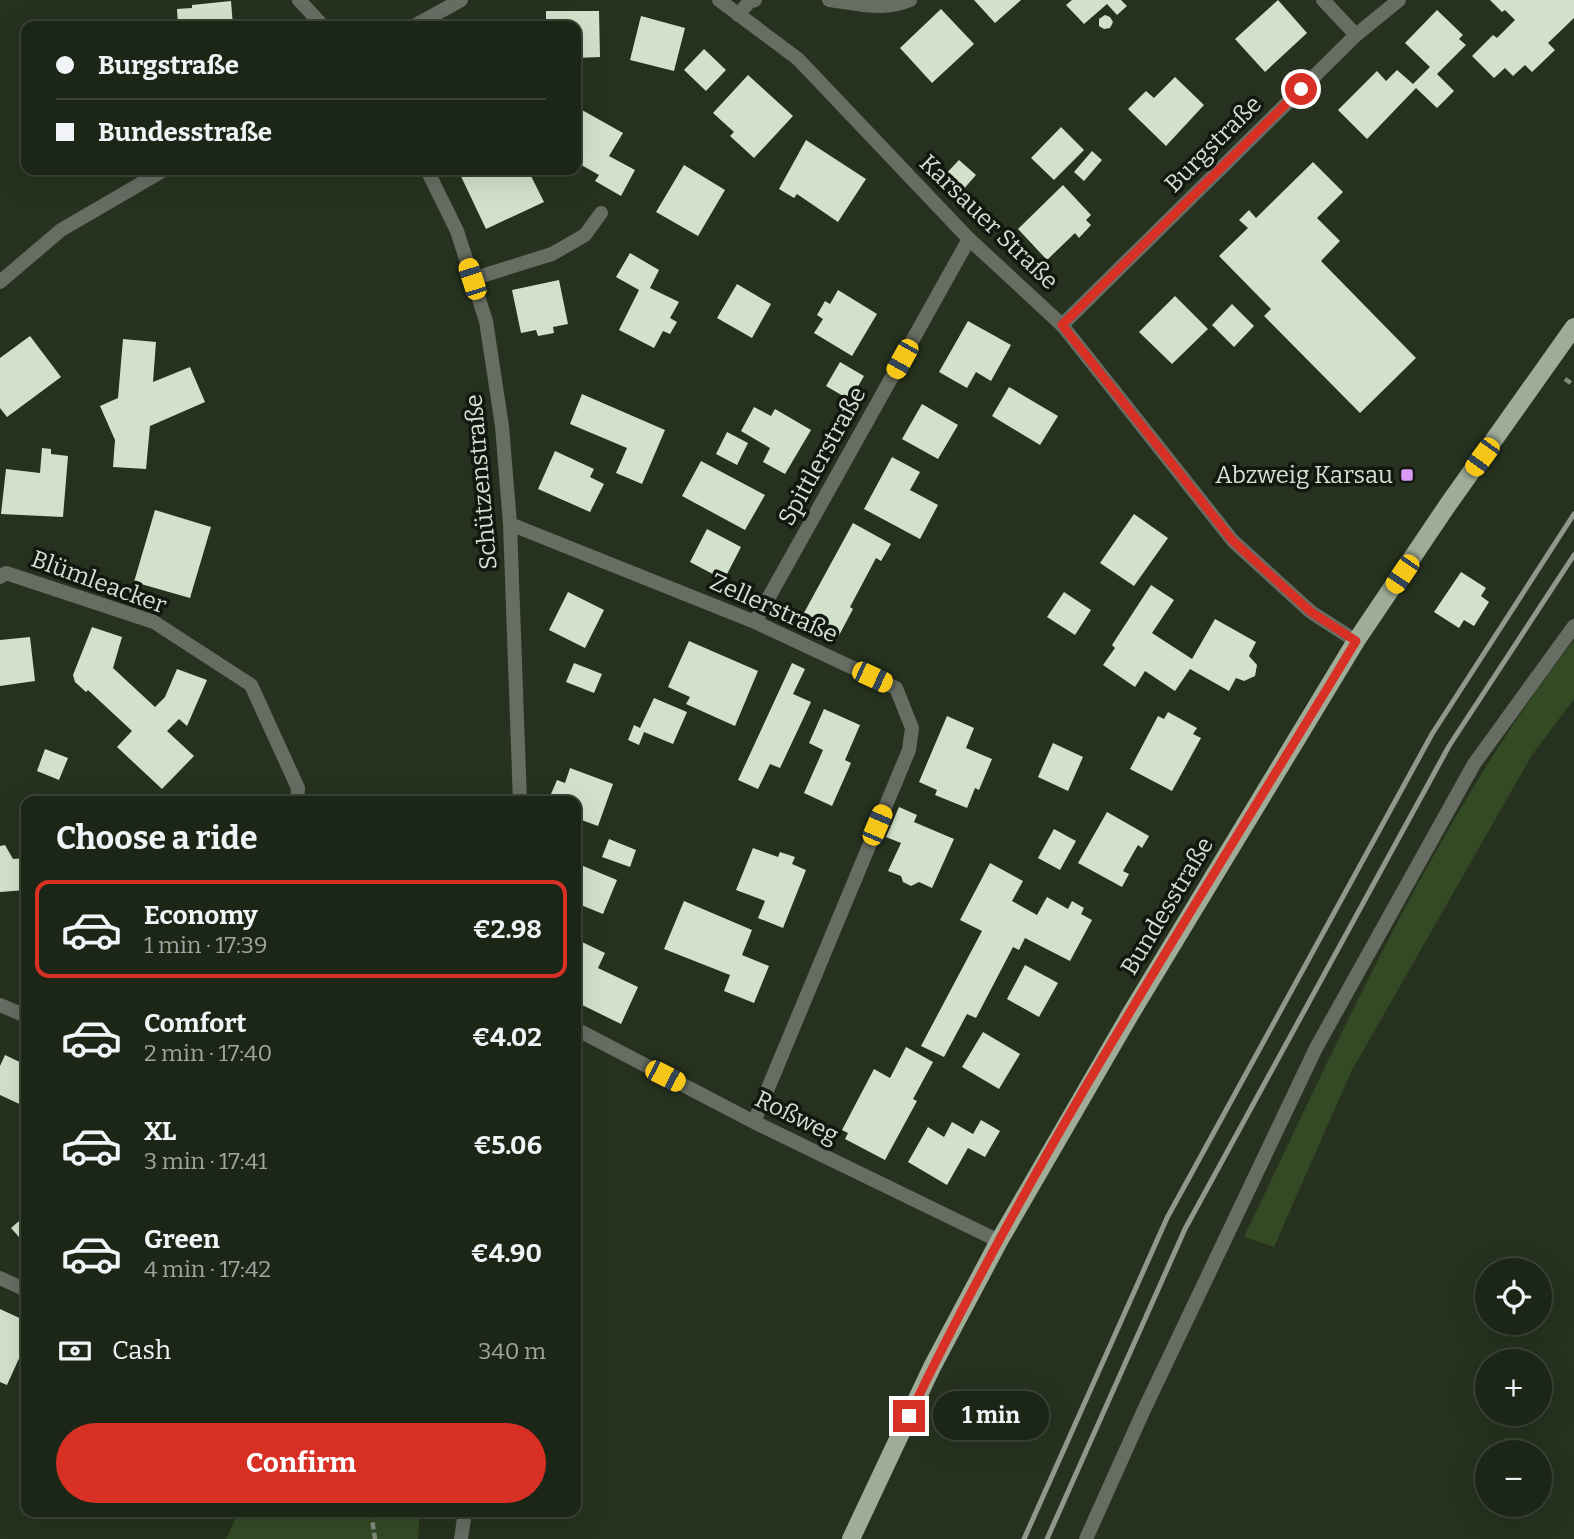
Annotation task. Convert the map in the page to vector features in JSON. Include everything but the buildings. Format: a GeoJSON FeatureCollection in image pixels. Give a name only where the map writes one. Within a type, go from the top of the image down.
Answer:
{"type":"FeatureCollection","features":[{"type":"Feature","properties":{"kind":"main road","name":"Bundesstraße"},"geometry":{"type":"LineString","coordinates":[[850,1539],[932,1367],[999,1241],[1130,1013],[1356,641],[1447,506],[1574,327]]}},
{"type":"Feature","properties":{"kind":"street"},"geometry":{"type":"LineString","coordinates":[[299,0],[318,21]]}},
{"type":"Feature","properties":{"kind":"street"},"geometry":{"type":"LineString","coordinates":[[423,21],[461,0]]}},
{"type":"Feature","properties":{"kind":"street","name":"Karsauer Straße"},"geometry":{"type":"LineString","coordinates":[[719,0],[798,59],[968,239],[1062,325],[1233,541],[1311,612],[1356,641]]}},
{"type":"Feature","properties":{"kind":"street"},"geometry":{"type":"LineString","coordinates":[[738,15],[749,2],[755,0]]}},
{"type":"Feature","properties":{"kind":"street"},"geometry":{"type":"LineString","coordinates":[[829,0],[868,6],[899,5],[910,0]]}},
{"type":"Feature","properties":{"kind":"street"},"geometry":{"type":"LineString","coordinates":[[1323,0],[1356,35]]}},
{"type":"Feature","properties":{"kind":"street","name":"Burgstraße"},"geometry":{"type":"LineString","coordinates":[[1062,325],[1356,35],[1399,0]]}},
{"type":"Feature","properties":{"kind":"street"},"geometry":{"type":"LineString","coordinates":[[0,282],[61,230],[155,175]]}},
{"type":"Feature","properties":{"kind":"street","name":"Schützenstraße"},"geometry":{"type":"LineString","coordinates":[[429,175],[457,232],[486,321],[502,426],[510,524],[520,796]]}},
{"type":"Feature","properties":{"kind":"street"},"geometry":{"type":"LineString","coordinates":[[472,279],[552,254],[585,235],[601,213]]}},
{"type":"Feature","properties":{"kind":"street","name":"Spittlerstraße"},"geometry":{"type":"LineString","coordinates":[[755,622],[968,239]]}},
{"type":"Feature","properties":{"kind":"street","name":"Zellerstraße"},"geometry":{"type":"LineString","coordinates":[[510,524],[755,622],[895,688],[912,727],[909,750],[754,1122]]}},
{"type":"Feature","properties":{"kind":"street","name":"Blümleacker"},"geometry":{"type":"LineString","coordinates":[[0,577],[6,573],[154,622],[251,685],[298,788],[297,796]]}},
{"type":"Feature","properties":{"kind":"street"},"geometry":{"type":"LineString","coordinates":[[1086,1539],[1143,1412],[1316,1048],[1474,764],[1574,626]]}},
{"type":"Feature","properties":{"kind":"street"},"geometry":{"type":"LineString","coordinates":[[0,1005],[21,1014]]}},
{"type":"Feature","properties":{"kind":"street","name":"Roßweg"},"geometry":{"type":"LineString","coordinates":[[581,1032],[754,1122],[999,1241]]}},
{"type":"Feature","properties":{"kind":"street"},"geometry":{"type":"LineString","coordinates":[[0,1278],[21,1288]]}},
{"type":"Feature","properties":{"kind":"street"},"geometry":{"type":"LineString","coordinates":[[461,1539],[464,1517]]}},
{"type":"Feature","properties":{"kind":"path"},"geometry":{"type":"LineString","coordinates":[[372,1517],[375,1539]]}},
{"type":"Feature","properties":{"kind":"green space"},"geometry":{"type":"Polygon","coordinates":[[[1574,640],[1574,699],[1532,755],[1351,1072],[1274,1247],[1244,1237],[1355,1006],[1435,854],[1524,708],[1574,640]]]}},
{"type":"Feature","properties":{"kind":"green space"},"geometry":{"type":"Polygon","coordinates":[[[237,1517],[420,1517],[418,1539],[226,1539],[237,1517]]]}},
{"type":"Feature","properties":{"kind":"railway"},"geometry":{"type":"LineString","coordinates":[[1024,1539],[1167,1218],[1432,734],[1574,514]]}},
{"type":"Feature","properties":{"kind":"railway"},"geometry":{"type":"LineString","coordinates":[[1047,1539],[1185,1229],[1449,746],[1574,555]]}},
{"type":"Feature","properties":{"kind":"place","name":"Abzweig Karsau"},"geometry":{"type":"Point","coordinates":[1407,475]}},
{"type":"Feature","properties":{"kind":"route"},"geometry":{"type":"LineString","coordinates":[[909,1416],[999,1241],[1130,1013],[1356,641],[1311,612],[1233,541],[1062,325],[1301,89]]}}]}
